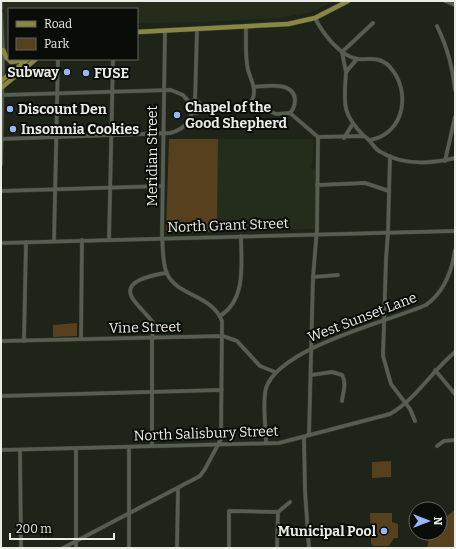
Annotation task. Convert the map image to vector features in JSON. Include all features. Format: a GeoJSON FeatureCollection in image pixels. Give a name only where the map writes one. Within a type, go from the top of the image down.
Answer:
{"type":"FeatureCollection","features":[{"type":"Feature","properties":{"kind":"main road"},"geometry":{"type":"LineString","coordinates":[[138,32],[288,24],[315,18],[348,1]]}},
{"type":"Feature","properties":{"kind":"main road"},"geometry":{"type":"LineString","coordinates":[[3,50],[8,60]]}},
{"type":"Feature","properties":{"kind":"main road"},"geometry":{"type":"LineString","coordinates":[[8,60],[11,62],[27,60]]}},
{"type":"Feature","properties":{"kind":"main road"},"geometry":{"type":"LineString","coordinates":[[2,81],[27,60]]}},
{"type":"Feature","properties":{"kind":"main road"},"geometry":{"type":"LineString","coordinates":[[2,88],[35,60]]}},
{"type":"Feature","properties":{"kind":"street"},"geometry":{"type":"LineString","coordinates":[[1,1],[3,50],[1,164]]}},
{"type":"Feature","properties":{"kind":"street"},"geometry":{"type":"LineString","coordinates":[[445,1],[455,5]]}},
{"type":"Feature","properties":{"kind":"street"},"geometry":{"type":"LineString","coordinates":[[315,18],[342,52],[357,59],[378,59],[384,62],[394,73],[401,88],[402,108],[396,124],[383,137],[370,140]]}},
{"type":"Feature","properties":{"kind":"street"},"geometry":{"type":"LineString","coordinates":[[342,52],[373,23]]}},
{"type":"Feature","properties":{"kind":"street"},"geometry":{"type":"LineString","coordinates":[[437,26],[446,46],[452,65],[455,90]]}},
{"type":"Feature","properties":{"kind":"street"},"geometry":{"type":"LineString","coordinates":[[202,108],[217,111],[236,110],[247,107],[251,103],[254,97],[254,87],[248,67],[246,27]]}},
{"type":"Feature","properties":{"kind":"street"},"geometry":{"type":"LineString","coordinates":[[195,100],[197,30]]}},
{"type":"Feature","properties":{"kind":"street","name":"Meridian Street"},"geometry":{"type":"LineString","coordinates":[[165,31],[162,238],[166,273]]}},
{"type":"Feature","properties":{"kind":"street"},"geometry":{"type":"LineString","coordinates":[[342,52],[346,72],[344,102],[352,125],[370,140],[376,149],[390,156],[420,164],[445,161],[455,158]]}},
{"type":"Feature","properties":{"kind":"street"},"geometry":{"type":"LineString","coordinates":[[346,72],[357,59]]}},
{"type":"Feature","properties":{"kind":"street"},"geometry":{"type":"LineString","coordinates":[[54,241],[58,60]]}},
{"type":"Feature","properties":{"kind":"street"},"geometry":{"type":"LineString","coordinates":[[109,240],[113,60]]}},
{"type":"Feature","properties":{"kind":"street"},"geometry":{"type":"LineString","coordinates":[[254,87],[281,86],[290,89],[295,101],[290,113]]}},
{"type":"Feature","properties":{"kind":"street"},"geometry":{"type":"LineString","coordinates":[[2,95],[164,90],[177,91],[190,103]]}},
{"type":"Feature","properties":{"kind":"street"},"geometry":{"type":"LineString","coordinates":[[190,103],[195,100]]}},
{"type":"Feature","properties":{"kind":"street"},"geometry":{"type":"LineString","coordinates":[[195,100],[200,103],[202,108]]}},
{"type":"Feature","properties":{"kind":"street"},"geometry":{"type":"LineString","coordinates":[[190,103],[189,108],[192,113]]}},
{"type":"Feature","properties":{"kind":"street"},"geometry":{"type":"LineString","coordinates":[[251,103],[276,114],[290,113],[318,137],[344,138],[364,136]]}},
{"type":"Feature","properties":{"kind":"street"},"geometry":{"type":"LineString","coordinates":[[192,113],[198,113],[202,108]]}},
{"type":"Feature","properties":{"kind":"street"},"geometry":{"type":"LineString","coordinates":[[1,139],[173,133],[182,128],[189,120],[192,113]]}},
{"type":"Feature","properties":{"kind":"street"},"geometry":{"type":"LineString","coordinates":[[445,161],[455,117]]}},
{"type":"Feature","properties":{"kind":"street"},"geometry":{"type":"LineString","coordinates":[[344,138],[352,125]]}},
{"type":"Feature","properties":{"kind":"street"},"geometry":{"type":"LineString","coordinates":[[309,436],[313,277],[317,233],[318,137]]}},
{"type":"Feature","properties":{"kind":"street"},"geometry":{"type":"LineString","coordinates":[[390,156],[388,232],[382,345],[384,364],[391,384],[405,403],[415,421]]}},
{"type":"Feature","properties":{"kind":"street"},"geometry":{"type":"LineString","coordinates":[[317,185],[365,183],[389,192]]}},
{"type":"Feature","properties":{"kind":"street"},"geometry":{"type":"LineString","coordinates":[[1,191],[163,186]]}},
{"type":"Feature","properties":{"kind":"street","name":"North Grant Street"},"geometry":{"type":"LineString","coordinates":[[1,243],[317,233],[455,231]]}},
{"type":"Feature","properties":{"kind":"street"},"geometry":{"type":"LineString","coordinates":[[220,316],[232,308],[238,297],[240,286],[241,236]]}},
{"type":"Feature","properties":{"kind":"street"},"geometry":{"type":"LineString","coordinates":[[81,339],[82,240]]}},
{"type":"Feature","properties":{"kind":"street"},"geometry":{"type":"LineString","coordinates":[[24,341],[26,242]]}},
{"type":"Feature","properties":{"kind":"street","name":"West Sunset Lane"},"geometry":{"type":"LineString","coordinates":[[275,372],[311,348],[422,306],[436,297],[447,278],[455,250]]}},
{"type":"Feature","properties":{"kind":"street"},"geometry":{"type":"LineString","coordinates":[[63,548],[202,474],[221,438],[223,336],[220,316],[213,306],[178,286],[166,273],[139,280],[132,289],[133,299],[154,324],[152,338],[152,446]]}},
{"type":"Feature","properties":{"kind":"street"},"geometry":{"type":"LineString","coordinates":[[313,277],[338,275]]}},
{"type":"Feature","properties":{"kind":"street","name":"Vine Street"},"geometry":{"type":"LineString","coordinates":[[1,342],[223,336],[237,341],[257,363],[275,372]]}},
{"type":"Feature","properties":{"kind":"street","name":"North Salisbury Street"},"geometry":{"type":"LineString","coordinates":[[1,450],[279,443],[385,416],[405,403],[435,370],[455,352]]}},
{"type":"Feature","properties":{"kind":"street"},"geometry":{"type":"LineString","coordinates":[[435,370],[455,394]]}},
{"type":"Feature","properties":{"kind":"street"},"geometry":{"type":"LineString","coordinates":[[266,443],[266,391],[275,372]]}},
{"type":"Feature","properties":{"kind":"street"},"geometry":{"type":"LineString","coordinates":[[311,374],[332,372],[342,375],[345,380],[342,401]]}},
{"type":"Feature","properties":{"kind":"street"},"geometry":{"type":"LineString","coordinates":[[1,396],[222,390]]}},
{"type":"Feature","properties":{"kind":"street"},"geometry":{"type":"LineString","coordinates":[[304,437],[305,491],[309,548]]}},
{"type":"Feature","properties":{"kind":"street"},"geometry":{"type":"LineString","coordinates":[[437,446],[444,441],[455,440]]}},
{"type":"Feature","properties":{"kind":"street"},"geometry":{"type":"LineString","coordinates":[[128,548],[129,447]]}},
{"type":"Feature","properties":{"kind":"street"},"geometry":{"type":"LineString","coordinates":[[76,449],[76,548]]}},
{"type":"Feature","properties":{"kind":"street"},"geometry":{"type":"LineString","coordinates":[[20,450],[21,548]]}},
{"type":"Feature","properties":{"kind":"street"},"geometry":{"type":"LineString","coordinates":[[177,548],[178,488]]}},
{"type":"Feature","properties":{"kind":"street"},"geometry":{"type":"LineString","coordinates":[[229,548],[229,511],[278,512],[290,502]]}},
{"type":"Feature","properties":{"kind":"street"},"geometry":{"type":"LineString","coordinates":[[277,548],[278,512]]}},
{"type":"Feature","properties":{"kind":"shaded area"},"geometry":{"type":"Polygon","coordinates":[[[1,1],[336,1],[311,12],[281,18],[201,22],[138,23],[138,8],[8,8],[8,57],[1,58],[1,1]]]}},
{"type":"Feature","properties":{"kind":"shaded area"},"geometry":{"type":"Polygon","coordinates":[[[218,139],[313,139],[313,161],[311,168],[315,171],[315,229],[217,232],[218,139]]]}},
{"type":"Feature","properties":{"kind":"green space"},"geometry":{"type":"Polygon","coordinates":[[[169,139],[218,139],[217,232],[166,233],[169,139]]]}},
{"type":"Feature","properties":{"kind":"green space"},"geometry":{"type":"Polygon","coordinates":[[[77,323],[77,336],[53,337],[53,325],[77,323]]]}},
{"type":"Feature","properties":{"kind":"green space"},"geometry":{"type":"Polygon","coordinates":[[[391,461],[391,477],[372,478],[372,462],[391,461]]]}},
{"type":"Feature","properties":{"kind":"green space"},"geometry":{"type":"Polygon","coordinates":[[[455,510],[455,548],[427,548],[428,541],[448,541],[448,515],[455,510]]]}},
{"type":"Feature","properties":{"kind":"green space","name":"Municipal Pool"},"geometry":{"type":"Polygon","coordinates":[[[370,513],[392,513],[392,522],[398,524],[398,538],[394,538],[389,546],[373,546],[371,543],[370,513]]]}},
{"type":"Feature","properties":{"kind":"place","name":"Subway"},"geometry":{"type":"Point","coordinates":[67,72]}},
{"type":"Feature","properties":{"kind":"place","name":"FUSE"},"geometry":{"type":"Point","coordinates":[86,73]}},
{"type":"Feature","properties":{"kind":"place","name":"Discount Den"},"geometry":{"type":"Point","coordinates":[10,109]}},
{"type":"Feature","properties":{"kind":"place","name":"Chapel of the Good Shepherd"},"geometry":{"type":"Point","coordinates":[177,115]}},
{"type":"Feature","properties":{"kind":"place","name":"Insomnia Cookies"},"geometry":{"type":"Point","coordinates":[13,129]}},
{"type":"Feature","properties":{"kind":"place","name":"Municipal Pool"},"geometry":{"type":"Point","coordinates":[384,531]}}]}
